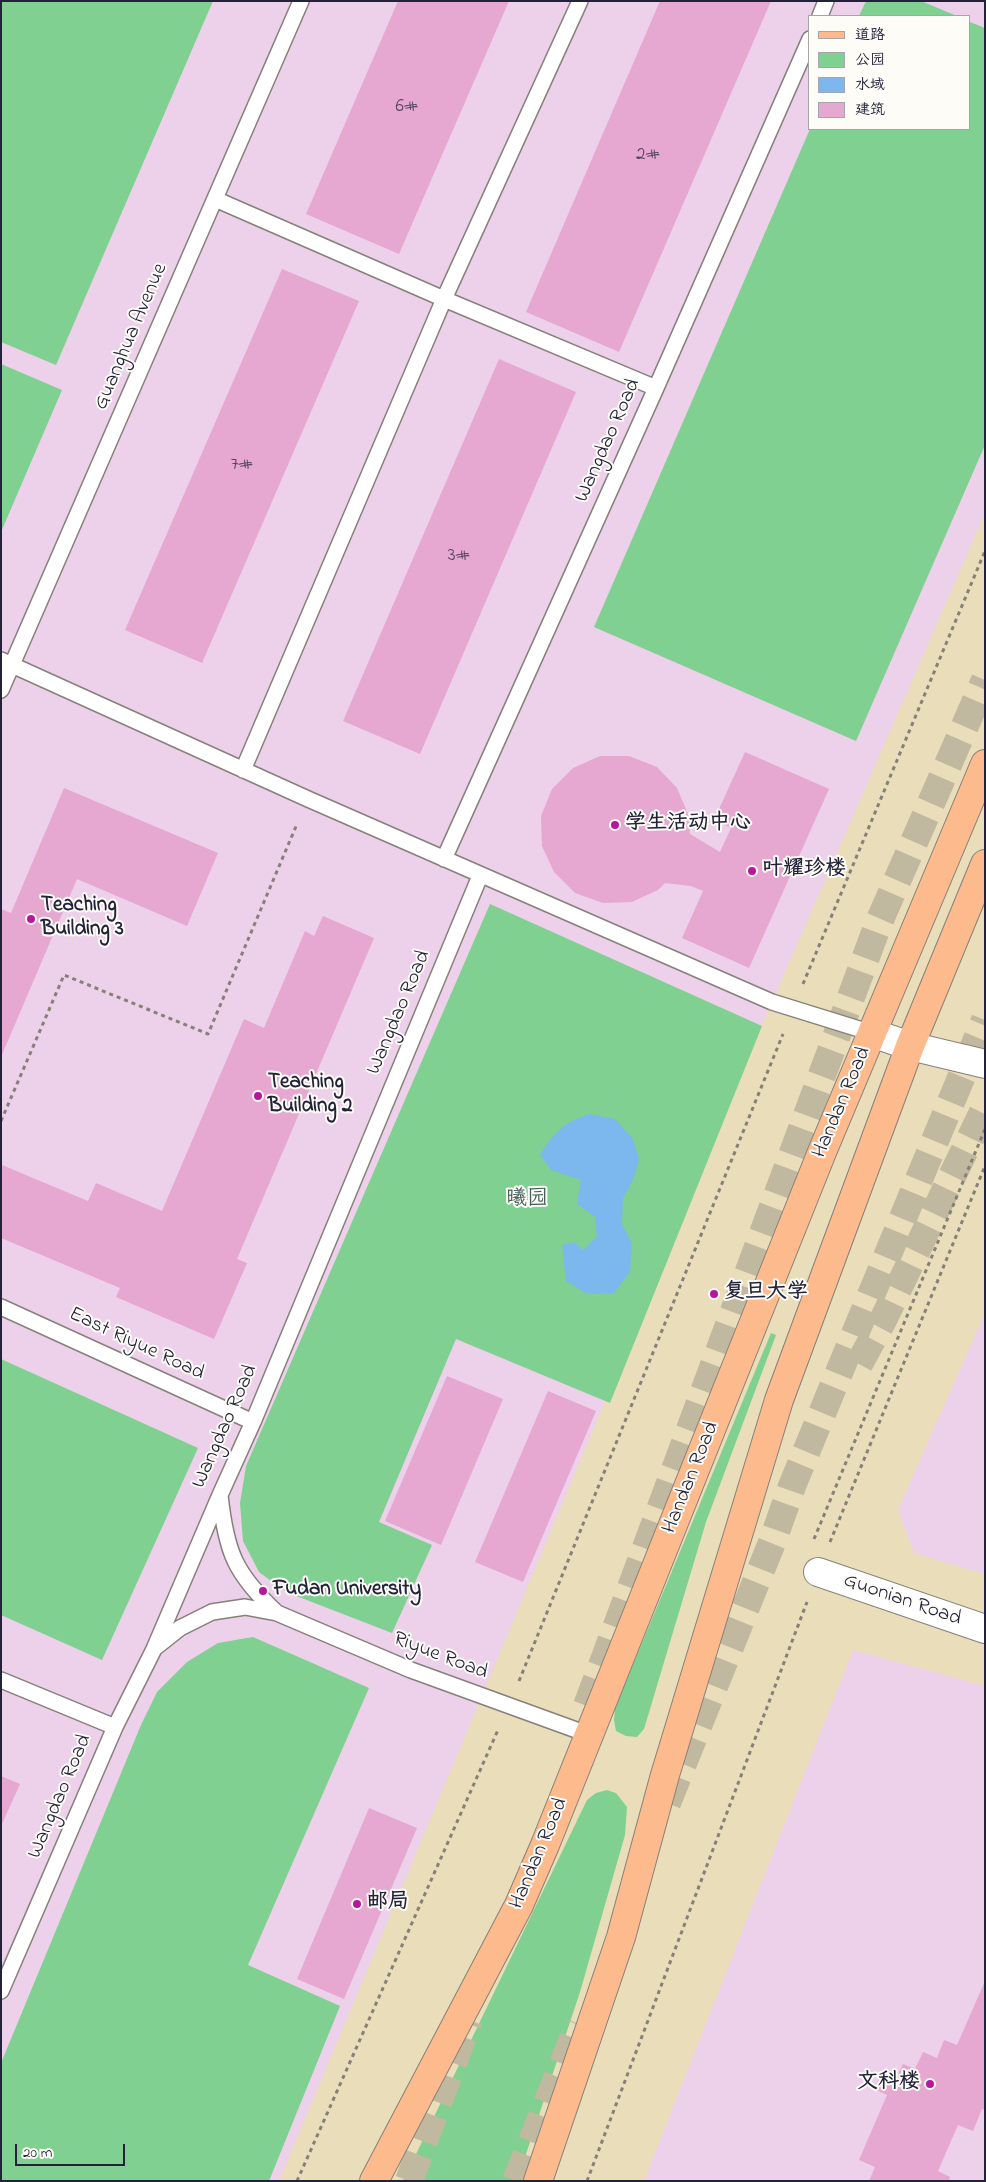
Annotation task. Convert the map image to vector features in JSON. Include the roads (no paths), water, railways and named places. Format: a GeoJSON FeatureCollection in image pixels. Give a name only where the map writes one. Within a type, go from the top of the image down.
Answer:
{"type":"FeatureCollection","features":[{"type":"Feature","properties":{"kind":"main road","name":"Handan Road"},"geometry":{"type":"LineString","coordinates":[[374,2181],[519,1904],[538,1862],[822,1152],[985,764]]}},
{"type":"Feature","properties":{"kind":"main road","name":"Handan Road"},"geometry":{"type":"LineString","coordinates":[[538,2181],[621,1936],[670,1756],[779,1400],[910,1046],[985,864]]}},
{"type":"Feature","properties":{"kind":"main road"},"geometry":{"type":"LineString","coordinates":[[392,2181],[489,1961]]}},
{"type":"Feature","properties":{"kind":"street"},"geometry":{"type":"LineString","coordinates":[[872,1033],[910,1046],[985,1064]]}},
{"type":"Feature","properties":{"kind":"street","name":"Guonian Road"},"geometry":{"type":"LineString","coordinates":[[818,1572],[985,1629]]}},
{"type":"Feature","properties":{"kind":"lane","name":"Guanghua Avenue"},"geometry":{"type":"LineString","coordinates":[[1,690],[7,662],[215,199],[301,1]]}},
{"type":"Feature","properties":{"kind":"lane"},"geometry":{"type":"LineString","coordinates":[[243,770],[444,300],[580,1]]}},
{"type":"Feature","properties":{"kind":"lane"},"geometry":{"type":"LineString","coordinates":[[820,15],[826,1]]}},
{"type":"Feature","properties":{"kind":"lane","name":"Wangdao Road"},"geometry":{"type":"LineString","coordinates":[[444,859],[656,388],[808,44]]}},
{"type":"Feature","properties":{"kind":"lane"},"geometry":{"type":"LineString","coordinates":[[215,199],[444,300],[656,388]]}},
{"type":"Feature","properties":{"kind":"lane"},"geometry":{"type":"LineString","coordinates":[[7,662],[480,876],[772,1002],[872,1033]]}},
{"type":"Feature","properties":{"kind":"lane","name":"Wangdao Road"},"geometry":{"type":"LineString","coordinates":[[1,1991],[115,1727],[154,1649],[253,1422],[480,876]]}},
{"type":"Feature","properties":{"kind":"lane","name":"East Riyue Road"},"geometry":{"type":"LineString","coordinates":[[1,1307],[253,1422]]}},
{"type":"Feature","properties":{"kind":"lane"},"geometry":{"type":"LineString","coordinates":[[220,1495],[224,1531],[236,1564],[253,1590],[278,1613]]}},
{"type":"Feature","properties":{"kind":"lane"},"geometry":{"type":"LineString","coordinates":[[154,1649],[180,1628],[212,1612],[245,1607],[278,1613]]}},
{"type":"Feature","properties":{"kind":"lane","name":"Riyue Road"},"geometry":{"type":"LineString","coordinates":[[278,1613],[411,1670],[590,1735]]}},
{"type":"Feature","properties":{"kind":"lane"},"geometry":{"type":"LineString","coordinates":[[1,1680],[115,1727]]}},
{"type":"Feature","properties":{"kind":"water"},"geometry":{"type":"Polygon","coordinates":[[[589,1114],[615,1119],[633,1139],[639,1160],[633,1180],[623,1198],[622,1224],[632,1243],[630,1272],[614,1293],[587,1294],[566,1281],[562,1245],[574,1242],[583,1250],[597,1236],[595,1217],[577,1204],[581,1180],[551,1170],[540,1155],[560,1129],[572,1121],[589,1114]]]}},
{"type":"Feature","properties":{"kind":"tunnel"},"geometry":{"type":"LineString","coordinates":[[587,1706],[879,922],[985,680]]}},
{"type":"Feature","properties":{"kind":"tunnel"},"geometry":{"type":"LineString","coordinates":[[667,1803],[773,1540],[792,1486],[985,1020]]}},
{"type":"Feature","properties":{"kind":"tunnel"},"geometry":{"type":"LineString","coordinates":[[859,1364],[883,1320],[985,1108]]}},
{"type":"Feature","properties":{"kind":"tunnel"},"geometry":{"type":"LineString","coordinates":[[409,2181],[469,2020]]}},
{"type":"Feature","properties":{"kind":"tunnel"},"geometry":{"type":"LineString","coordinates":[[516,2181],[579,2024]]}},
{"type":"Feature","properties":{"kind":"place","name":"学生活动中心"},"geometry":{"type":"Point","coordinates":[615,825]}},
{"type":"Feature","properties":{"kind":"place","name":"叶耀珍楼"},"geometry":{"type":"Point","coordinates":[752,871]}},
{"type":"Feature","properties":{"kind":"place","name":"Teaching Building 3"},"geometry":{"type":"Point","coordinates":[31,919]}},
{"type":"Feature","properties":{"kind":"place","name":"Teaching Building 2"},"geometry":{"type":"Point","coordinates":[258,1096]}},
{"type":"Feature","properties":{"kind":"place","name":"复旦大学"},"geometry":{"type":"Point","coordinates":[714,1294]}},
{"type":"Feature","properties":{"kind":"place","name":"Fudan University"},"geometry":{"type":"Point","coordinates":[263,1591]}},
{"type":"Feature","properties":{"kind":"place","name":"邮局"},"geometry":{"type":"Point","coordinates":[357,1904]}},
{"type":"Feature","properties":{"kind":"place","name":"文科楼"},"geometry":{"type":"Point","coordinates":[930,2084]}},
{"type":"Feature","properties":{"kind":"park label","name":"曦园"},"geometry":{"type":"Point","coordinates":[527,1201]}}]}
